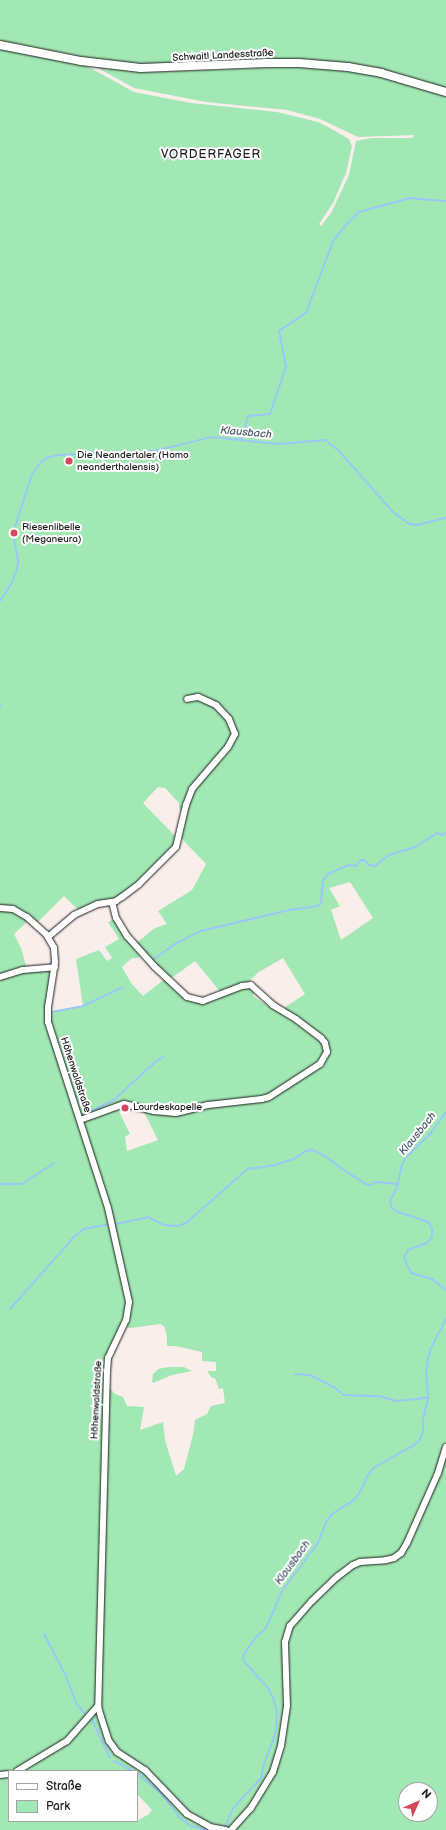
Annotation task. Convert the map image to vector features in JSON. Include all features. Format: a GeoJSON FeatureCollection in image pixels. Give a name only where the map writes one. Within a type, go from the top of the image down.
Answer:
{"type":"FeatureCollection","features":[{"type":"Feature","properties":{"kind":"street","name":"Schwaitl Landesstraße"},"geometry":{"type":"LineString","coordinates":[[0,45],[87,62],[141,68],[176,68],[267,63],[299,63],[348,67],[380,73],[446,92]]}},
{"type":"Feature","properties":{"kind":"street"},"geometry":{"type":"LineString","coordinates":[[48,937],[74,915],[98,904],[112,902],[119,899],[139,884],[176,847],[186,805],[192,789],[228,747],[234,737],[234,730],[229,719],[217,706],[198,697],[187,699]]}},
{"type":"Feature","properties":{"kind":"street"},"geometry":{"type":"LineString","coordinates":[[80,1120],[124,1104],[154,1111],[176,1113],[208,1104],[262,1099],[269,1097],[314,1068],[324,1060],[327,1052],[325,1043],[321,1038],[269,1002],[250,985],[242,986],[203,1001],[187,997],[154,966],[127,936],[116,918],[112,902]]}},
{"type":"Feature","properties":{"kind":"street","name":"Höhenwaldstraße"},"geometry":{"type":"LineString","coordinates":[[0,908],[14,909],[36,924],[48,937],[55,952],[48,1007],[48,1022],[108,1208],[129,1302],[126,1320],[108,1358],[107,1371],[98,1706],[107,1735],[117,1752],[144,1770],[187,1814],[202,1823],[226,1830]]}},
{"type":"Feature","properties":{"kind":"street"},"geometry":{"type":"LineString","coordinates":[[0,977],[23,970],[54,967]]}},
{"type":"Feature","properties":{"kind":"street"},"geometry":{"type":"LineString","coordinates":[[231,1830],[251,1808],[273,1772],[281,1746],[287,1706],[285,1642],[290,1626],[317,1596],[337,1577],[353,1565],[360,1562],[394,1558],[401,1553],[407,1544],[438,1473],[446,1447]]}},
{"type":"Feature","properties":{"kind":"street"},"geometry":{"type":"LineString","coordinates":[[19,1770],[67,1741],[98,1706]]}},
{"type":"Feature","properties":{"kind":"green space"},"geometry":{"type":"Polygon","coordinates":[[[0,0],[446,0],[446,88],[349,64],[141,65],[93,60],[0,41],[0,0]]]}},
{"type":"Feature","properties":{"kind":"green space"},"geometry":{"type":"Polygon","coordinates":[[[0,49],[85,65],[134,92],[191,103],[277,112],[318,122],[328,127],[349,139],[352,146],[346,173],[333,203],[319,224],[321,226],[331,213],[349,175],[356,141],[371,138],[412,138],[414,135],[358,137],[320,119],[287,110],[206,102],[134,88],[98,68],[153,72],[295,67],[348,70],[380,76],[446,95],[446,1830],[0,1830],[0,49]],[[158,787],[143,803],[175,836],[179,837],[184,816],[179,808],[179,803],[165,788],[158,787]],[[181,838],[176,847],[119,899],[80,912],[64,896],[36,924],[30,919],[14,934],[21,948],[27,969],[55,967],[47,1012],[83,1006],[76,959],[99,950],[107,961],[112,958],[105,947],[119,939],[108,922],[116,918],[135,944],[155,928],[167,924],[158,911],[192,890],[206,864],[181,838]],[[350,882],[329,888],[340,906],[331,910],[341,940],[373,918],[350,882]],[[143,953],[138,958],[132,958],[122,967],[131,983],[143,996],[166,978],[143,953]],[[283,958],[259,972],[251,979],[248,985],[255,988],[253,996],[274,1010],[281,1010],[305,994],[283,958]],[[195,961],[173,977],[166,977],[193,1000],[222,994],[195,961]],[[117,1107],[130,1134],[125,1137],[127,1151],[158,1140],[142,1108],[117,1107]],[[160,1324],[131,1328],[124,1327],[112,1350],[108,1386],[115,1394],[123,1397],[127,1406],[144,1407],[140,1430],[163,1422],[165,1440],[176,1476],[184,1469],[193,1435],[195,1420],[207,1414],[211,1406],[225,1403],[223,1388],[219,1389],[215,1378],[212,1378],[207,1371],[216,1371],[216,1362],[202,1361],[202,1352],[176,1346],[167,1346],[167,1337],[164,1326],[160,1324]]]}},
{"type":"Feature","properties":{"kind":"green space"},"geometry":{"type":"Polygon","coordinates":[[[168,1367],[184,1367],[192,1371],[172,1375],[153,1383],[153,1374],[158,1369],[168,1367]]]}},
{"type":"Feature","properties":{"kind":"waterway"},"geometry":{"type":"LineString","coordinates":[[242,440],[248,416],[270,414],[286,367],[279,331],[306,313],[333,241],[345,226],[359,212],[410,198],[446,201]]}},
{"type":"Feature","properties":{"kind":"waterway","name":"Klausbach"},"geometry":{"type":"LineString","coordinates":[[0,601],[11,584],[17,569],[18,561],[13,533],[32,474],[41,462],[47,458],[58,455],[154,451],[212,437],[278,444],[325,440],[339,451],[392,511],[409,524],[417,525],[446,518]]}},
{"type":"Feature","properties":{"kind":"waterway"},"geometry":{"type":"LineString","coordinates":[[154,959],[175,944],[201,931],[289,910],[318,906],[321,903],[323,880],[328,874],[348,865],[356,866],[361,860],[364,860],[369,865],[375,866],[389,855],[415,847],[437,833],[443,835],[446,832]]}},
{"type":"Feature","properties":{"kind":"waterway"},"geometry":{"type":"LineString","coordinates":[[52,1012],[83,1006],[123,987]]}},
{"type":"Feature","properties":{"kind":"waterway"},"geometry":{"type":"LineString","coordinates":[[84,1115],[115,1099],[154,1063],[163,1057]]}},
{"type":"Feature","properties":{"kind":"waterway","name":"Klausbach"},"geometry":{"type":"LineString","coordinates":[[446,1112],[431,1133],[407,1156],[402,1165],[397,1187],[390,1202],[392,1208],[398,1212],[428,1222],[432,1228],[432,1237],[427,1243],[408,1250],[404,1258],[411,1273],[432,1279],[446,1290]]}},
{"type":"Feature","properties":{"kind":"waterway"},"geometry":{"type":"LineString","coordinates":[[116,1224],[148,1217],[164,1225],[178,1226],[186,1223],[248,1169],[275,1165],[294,1159],[306,1151],[313,1150],[325,1156],[366,1184],[371,1185],[376,1182],[398,1184]]}},
{"type":"Feature","properties":{"kind":"waterway"},"geometry":{"type":"LineString","coordinates":[[0,1184],[22,1184],[54,1163]]}},
{"type":"Feature","properties":{"kind":"waterway"},"geometry":{"type":"LineString","coordinates":[[10,1309],[74,1237],[84,1229],[110,1224]]}},
{"type":"Feature","properties":{"kind":"waterway","name":"Klausbach"},"geometry":{"type":"LineString","coordinates":[[224,1829],[234,1807],[261,1778],[264,1764],[276,1729],[277,1710],[273,1698],[268,1688],[243,1659],[244,1654],[255,1638],[266,1628],[282,1591],[318,1543],[326,1522],[332,1514],[354,1500],[360,1492],[368,1475],[375,1467],[419,1441],[423,1432],[423,1420],[428,1398],[426,1372],[428,1359],[431,1348],[446,1319]]}},
{"type":"Feature","properties":{"kind":"waterway"},"geometry":{"type":"LineString","coordinates":[[295,1374],[310,1375],[334,1387],[344,1395],[379,1396],[397,1401],[428,1398]]}},
{"type":"Feature","properties":{"kind":"waterway"},"geometry":{"type":"LineString","coordinates":[[44,1634],[65,1674],[76,1703],[85,1714]]}},
{"type":"Feature","properties":{"kind":"waterway"},"geometry":{"type":"LineString","coordinates":[[92,1720],[110,1758]]}},
{"type":"Feature","properties":{"kind":"waterway"},"geometry":{"type":"LineString","coordinates":[[114,1761],[131,1770]]}},
{"type":"Feature","properties":{"kind":"waterway"},"geometry":{"type":"LineString","coordinates":[[138,1774],[161,1793],[180,1818],[191,1826],[206,1830]]}},
{"type":"Feature","properties":{"kind":"place","name":"Die Neandertaler (Homo neanderthalensis)"},"geometry":{"type":"Point","coordinates":[69,461]}},
{"type":"Feature","properties":{"kind":"place","name":"Riesenlibelle (Meganeura)"},"geometry":{"type":"Point","coordinates":[14,533]}},
{"type":"Feature","properties":{"kind":"place","name":"Lourdeskapelle"},"geometry":{"type":"Point","coordinates":[125,1108]}},
{"type":"Feature","properties":{"kind":"district","name":"VORDERFAGER"},"geometry":{"type":"Point","coordinates":[211,155]}}]}
